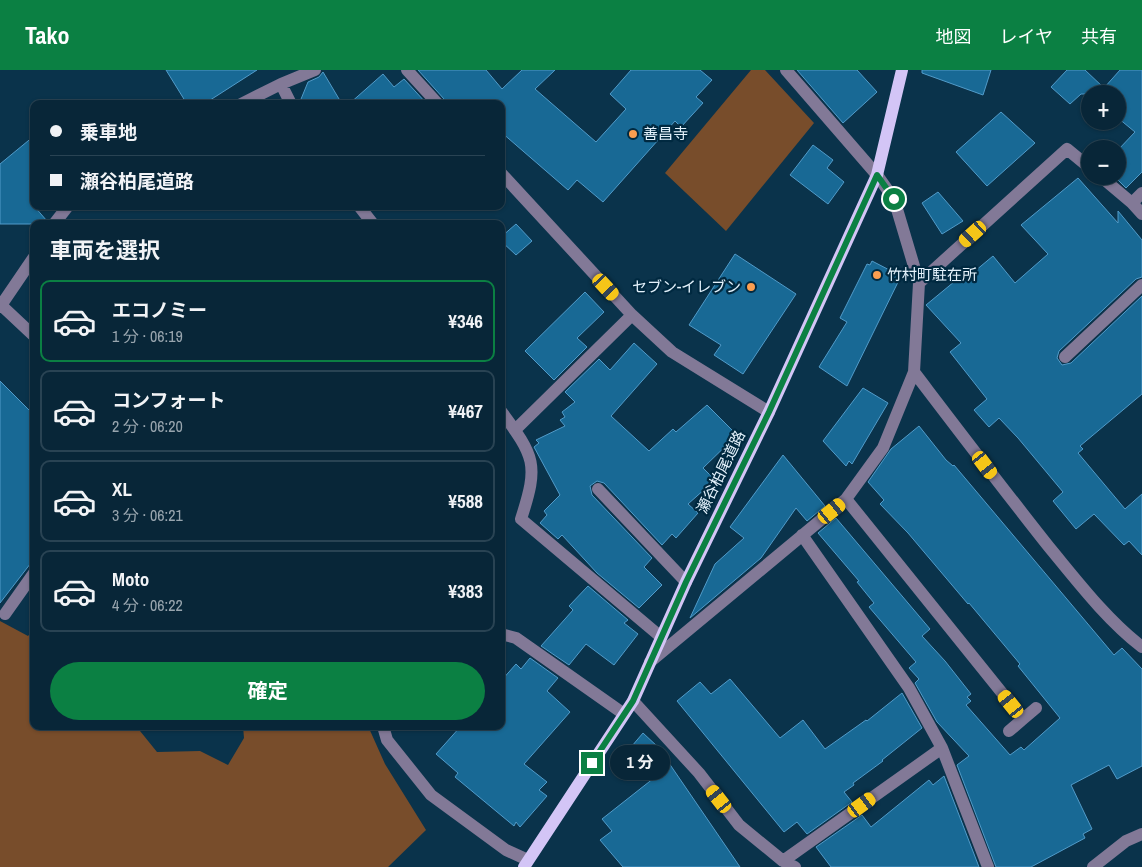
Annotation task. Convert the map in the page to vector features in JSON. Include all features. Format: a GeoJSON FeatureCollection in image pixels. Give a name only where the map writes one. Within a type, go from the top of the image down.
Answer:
{"type":"FeatureCollection","features":[{"type":"Feature","properties":{"kind":"main road","name":"瀬谷柏尾道路"},"geometry":{"type":"LineString","coordinates":[[526,863],[633,701],[686,582],[769,412],[877,175],[902,70]]}},
{"type":"Feature","properties":{"kind":"street"},"geometry":{"type":"LineString","coordinates":[[250,100],[315,70]]}},
{"type":"Feature","properties":{"kind":"street"},"geometry":{"type":"LineString","coordinates":[[407,70],[434,100]]}},
{"type":"Feature","properties":{"kind":"street"},"geometry":{"type":"LineString","coordinates":[[650,662],[846,499],[883,448],[914,372],[919,283],[894,199],[877,175],[786,70]]}},
{"type":"Feature","properties":{"kind":"street"},"geometry":{"type":"LineString","coordinates":[[281,84],[289,100]]}},
{"type":"Feature","properties":{"kind":"street"},"geometry":{"type":"LineString","coordinates":[[919,283],[1067,149],[1081,161]]}},
{"type":"Feature","properties":{"kind":"street"},"geometry":{"type":"LineString","coordinates":[[505,177],[632,315],[672,352],[769,412]]}},
{"type":"Feature","properties":{"kind":"street"},"geometry":{"type":"LineString","coordinates":[[1111,185],[1142,214]]}},
{"type":"Feature","properties":{"kind":"street"},"geometry":{"type":"LineString","coordinates":[[1132,203],[1142,193]]}},
{"type":"Feature","properties":{"kind":"street"},"geometry":{"type":"LineString","coordinates":[[57,220],[65,210]]}},
{"type":"Feature","properties":{"kind":"street"},"geometry":{"type":"LineString","coordinates":[[362,210],[370,220]]}},
{"type":"Feature","properties":{"kind":"street"},"geometry":{"type":"LineString","coordinates":[[30,263],[1,306],[30,332]]}},
{"type":"Feature","properties":{"kind":"street"},"geometry":{"type":"LineString","coordinates":[[1065,357],[1142,286]]}},
{"type":"Feature","properties":{"kind":"street"},"geometry":{"type":"LineString","coordinates":[[515,430],[632,315]]}},
{"type":"Feature","properties":{"kind":"street"},"geometry":{"type":"LineString","coordinates":[[914,372],[1021,511],[1092,598],[1142,647]]}},
{"type":"Feature","properties":{"kind":"street"},"geometry":{"type":"LineString","coordinates":[[505,416],[524,442],[532,465],[532,479],[521,520],[661,638]]}},
{"type":"Feature","properties":{"kind":"street"},"geometry":{"type":"LineString","coordinates":[[598,489],[686,582]]}},
{"type":"Feature","properties":{"kind":"street"},"geometry":{"type":"LineString","coordinates":[[846,499],[1023,719]]}},
{"type":"Feature","properties":{"kind":"street"},"geometry":{"type":"LineString","coordinates":[[802,535],[909,688],[942,748],[988,867]]}},
{"type":"Feature","properties":{"kind":"street"},"geometry":{"type":"LineString","coordinates":[[5,614],[30,579]]}},
{"type":"Feature","properties":{"kind":"street"},"geometry":{"type":"LineString","coordinates":[[505,634],[516,638],[624,714]]}},
{"type":"Feature","properties":{"kind":"street"},"geometry":{"type":"LineString","coordinates":[[633,701],[699,773],[739,825],[783,861],[795,867]]}},
{"type":"Feature","properties":{"kind":"street"},"geometry":{"type":"LineString","coordinates":[[1009,731],[1036,708]]}},
{"type":"Feature","properties":{"kind":"street"},"geometry":{"type":"LineString","coordinates":[[384,730],[388,740],[431,795],[526,863]]}},
{"type":"Feature","properties":{"kind":"street"},"geometry":{"type":"LineString","coordinates":[[783,861],[942,748]]}},
{"type":"Feature","properties":{"kind":"street"},"geometry":{"type":"LineString","coordinates":[[1093,867],[1126,841],[1142,834]]}},
{"type":"Feature","properties":{"kind":"shaded area"},"geometry":{"type":"Polygon","coordinates":[[[751,70],[765,70],[814,123],[726,231],[665,173],[751,70]]]}},
{"type":"Feature","properties":{"kind":"shaded area"},"geometry":{"type":"Polygon","coordinates":[[[0,621],[28,636],[30,634],[30,730],[139,730],[157,752],[200,751],[228,765],[244,738],[243,730],[370,730],[385,764],[426,830],[388,867],[0,867],[0,621]]]}},
{"type":"Feature","properties":{"kind":"building"},"geometry":{"type":"Polygon","coordinates":[[[166,70],[257,70],[210,100],[185,100],[166,70]]]}},
{"type":"Feature","properties":{"kind":"building","name":"善昌寺"},"geometry":{"type":"Polygon","coordinates":[[[418,70],[486,70],[502,89],[522,70],[555,70],[535,89],[596,142],[626,109],[610,94],[631,70],[700,70],[712,80],[696,97],[703,103],[681,127],[675,121],[603,202],[577,180],[568,190],[505,135],[505,100],[444,99],[418,70]]]}},
{"type":"Feature","properties":{"kind":"building"},"geometry":{"type":"Polygon","coordinates":[[[797,70],[857,70],[877,92],[843,123],[797,70]]]}},
{"type":"Feature","properties":{"kind":"building"},"geometry":{"type":"Polygon","coordinates":[[[922,70],[991,70],[983,95],[922,73],[922,70]]]}},
{"type":"Feature","properties":{"kind":"building"},"geometry":{"type":"Polygon","coordinates":[[[1067,70],[1085,70],[1101,85],[1081,85],[1081,94],[1070,104],[1051,87],[1067,70]]]}},
{"type":"Feature","properties":{"kind":"building"},"geometry":{"type":"Polygon","coordinates":[[[1120,70],[1142,70],[1142,172],[1126,188],[1123,185],[1126,185],[1126,142],[1135,132],[1126,125],[1126,85],[1107,85],[1120,70]]]}},
{"type":"Feature","properties":{"kind":"building"},"geometry":{"type":"Polygon","coordinates":[[[323,72],[340,100],[301,100],[308,82],[319,77],[323,72]]]}},
{"type":"Feature","properties":{"kind":"building"},"geometry":{"type":"Polygon","coordinates":[[[383,74],[394,87],[404,79],[423,100],[354,100],[383,74]]]}},
{"type":"Feature","properties":{"kind":"building"},"geometry":{"type":"Polygon","coordinates":[[[1001,112],[1035,143],[987,186],[956,152],[1001,112]]]}},
{"type":"Feature","properties":{"kind":"building"},"geometry":{"type":"Polygon","coordinates":[[[30,139],[30,210],[37,210],[46,220],[30,220],[30,224],[0,224],[0,164],[30,139]]]}},
{"type":"Feature","properties":{"kind":"building"},"geometry":{"type":"Polygon","coordinates":[[[813,145],[833,160],[827,168],[844,182],[828,204],[790,175],[813,145]]]}},
{"type":"Feature","properties":{"kind":"building"},"geometry":{"type":"Polygon","coordinates":[[[1078,178],[1081,185],[1084,185],[1118,223],[1118,211],[1142,240],[1142,277],[1136,279],[1059,351],[1057,358],[1062,365],[1071,363],[1142,296],[1142,394],[1080,446],[1083,449],[1078,453],[1125,509],[1142,494],[1142,555],[1129,541],[1124,545],[1094,514],[1076,529],[1053,501],[1063,492],[1018,438],[999,418],[989,427],[974,410],[987,399],[950,352],[961,343],[926,305],[966,272],[969,276],[993,256],[1015,283],[1048,254],[1021,225],[1078,178]]]}},
{"type":"Feature","properties":{"kind":"building"},"geometry":{"type":"Polygon","coordinates":[[[938,192],[963,221],[942,234],[922,203],[938,192]]]}},
{"type":"Feature","properties":{"kind":"building"},"geometry":{"type":"Polygon","coordinates":[[[516,224],[532,241],[516,255],[505,245],[505,234],[516,224]]]}},
{"type":"Feature","properties":{"kind":"building"},"geometry":{"type":"Polygon","coordinates":[[[735,254],[796,294],[743,374],[714,355],[721,345],[689,325],[735,254]]]}},
{"type":"Feature","properties":{"kind":"building"},"geometry":{"type":"Polygon","coordinates":[[[872,261],[901,276],[847,386],[819,367],[847,322],[840,318],[867,264],[870,265],[872,261]]]}},
{"type":"Feature","properties":{"kind":"building"},"geometry":{"type":"Polygon","coordinates":[[[585,292],[604,312],[577,338],[587,347],[554,380],[525,351],[585,292]]]}},
{"type":"Feature","properties":{"kind":"building"},"geometry":{"type":"Polygon","coordinates":[[[634,343],[657,364],[611,416],[649,451],[673,429],[676,432],[707,405],[737,435],[703,468],[715,480],[688,504],[698,513],[676,538],[672,534],[662,545],[604,483],[597,481],[590,486],[592,495],[652,558],[644,567],[662,585],[639,608],[597,573],[562,535],[558,539],[540,523],[547,515],[544,511],[560,495],[534,447],[539,443],[536,440],[565,426],[560,420],[565,417],[562,412],[575,402],[565,392],[599,359],[610,370],[634,343]]]}},
{"type":"Feature","properties":{"kind":"building"},"geometry":{"type":"Polygon","coordinates":[[[0,381],[30,411],[30,564],[0,603],[0,381]]]}},
{"type":"Feature","properties":{"kind":"building"},"geometry":{"type":"Polygon","coordinates":[[[863,388],[888,403],[852,464],[849,461],[846,466],[823,441],[863,388]]]}},
{"type":"Feature","properties":{"kind":"building"},"geometry":{"type":"Polygon","coordinates":[[[919,426],[1114,655],[1122,648],[1142,669],[1142,766],[1117,779],[1109,765],[1071,785],[1092,829],[1083,834],[1085,838],[1031,867],[996,867],[957,765],[969,756],[937,722],[915,683],[919,679],[909,668],[916,662],[869,607],[874,603],[857,582],[859,581],[818,533],[836,518],[930,629],[922,636],[971,694],[967,697],[971,701],[966,705],[1010,755],[1021,747],[1024,750],[1060,718],[1018,666],[1020,664],[969,603],[880,504],[884,500],[868,482],[891,449],[919,426]]]}},
{"type":"Feature","properties":{"kind":"building"},"geometry":{"type":"Polygon","coordinates":[[[783,455],[825,506],[807,521],[796,508],[761,558],[690,618],[715,564],[744,538],[730,527],[783,455]]]}},
{"type":"Feature","properties":{"kind":"building"},"geometry":{"type":"Polygon","coordinates":[[[588,586],[628,620],[624,623],[638,634],[614,665],[586,644],[569,665],[541,646],[573,610],[569,606],[588,586]]]}},
{"type":"Feature","properties":{"kind":"building"},"geometry":{"type":"Polygon","coordinates":[[[530,658],[558,678],[547,691],[570,712],[524,764],[547,782],[539,790],[547,796],[520,827],[516,822],[514,826],[455,777],[458,773],[436,754],[457,730],[505,730],[505,676],[516,664],[521,669],[530,658]]]}},
{"type":"Feature","properties":{"kind":"building"},"geometry":{"type":"Polygon","coordinates":[[[730,679],[780,738],[803,720],[825,749],[867,721],[902,693],[922,728],[844,792],[852,802],[807,834],[797,822],[784,832],[677,701],[700,682],[711,694],[730,679]]]}},
{"type":"Feature","properties":{"kind":"building"},"geometry":{"type":"Polygon","coordinates":[[[643,733],[658,747],[740,867],[623,867],[600,840],[612,831],[602,819],[654,778],[626,753],[643,733]]]}},
{"type":"Feature","properties":{"kind":"building"},"geometry":{"type":"Polygon","coordinates":[[[944,776],[979,867],[831,867],[816,847],[862,815],[871,827],[929,780],[933,785],[944,776]]]}},
{"type":"Feature","properties":{"kind":"place","name":"善昌寺"},"geometry":{"type":"Point","coordinates":[633,134]}},
{"type":"Feature","properties":{"kind":"place","name":"竹村町駐在所"},"geometry":{"type":"Point","coordinates":[877,275]}},
{"type":"Feature","properties":{"kind":"place","name":"セブン-イレブン"},"geometry":{"type":"Point","coordinates":[751,287]}},
{"type":"Feature","properties":{"kind":"route"},"geometry":{"type":"LineString","coordinates":[[592,763],[633,701],[686,582],[769,412],[877,175],[894,199]]}}]}
